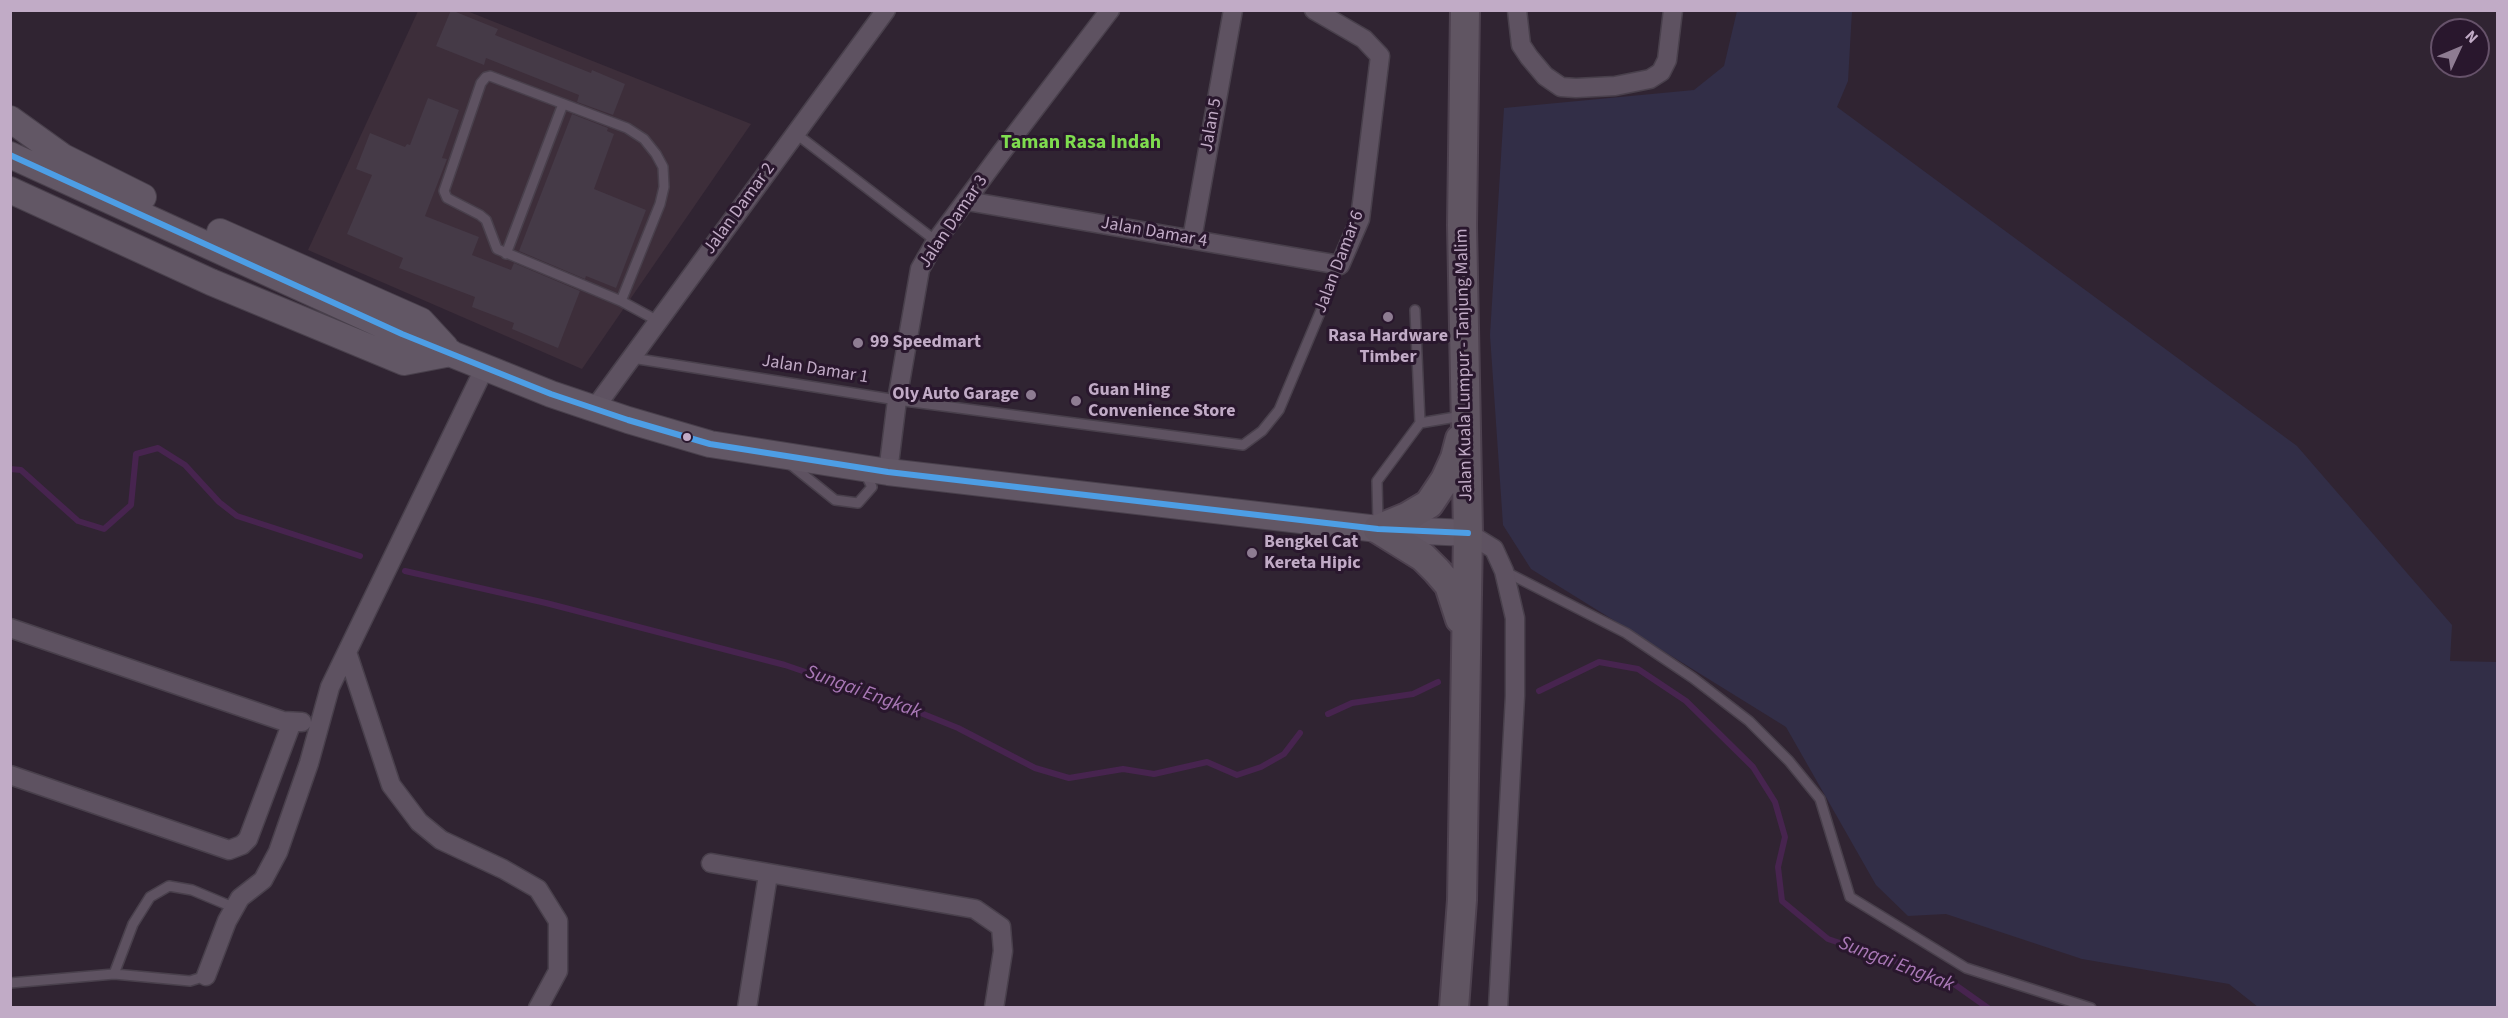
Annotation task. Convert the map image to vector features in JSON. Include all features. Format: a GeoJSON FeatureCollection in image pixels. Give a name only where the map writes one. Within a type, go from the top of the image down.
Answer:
{"type":"FeatureCollection","features":[{"type":"Feature","properties":{"kind":"main road","name":"Jalan Kuala Lumpur - Tanjung Malim"},"geometry":{"type":"LineString","coordinates":[[1454,1008],[1462,900],[1468,532],[1462,225],[1465,10]]}},
{"type":"Feature","properties":{"kind":"main road"},"geometry":{"type":"LineString","coordinates":[[10,119],[63,157],[147,199],[421,321],[451,353]]}},
{"type":"Feature","properties":{"kind":"main road"},"geometry":{"type":"LineString","coordinates":[[10,155],[402,334],[594,409],[710,444],[888,472],[1378,529],[1468,532]]}},
{"type":"Feature","properties":{"kind":"main road"},"geometry":{"type":"LineString","coordinates":[[10,190],[210,282],[404,362],[451,353]]}},
{"type":"Feature","properties":{"kind":"main road"},"geometry":{"type":"LineString","coordinates":[[1378,529],[1407,518],[1429,504],[1445,480],[1455,458],[1467,415]]}},
{"type":"Feature","properties":{"kind":"main road"},"geometry":{"type":"LineString","coordinates":[[1378,529],[1423,557],[1449,585],[1456,600],[1466,648]]}},
{"type":"Feature","properties":{"kind":"street","name":"Jalan Damar 2"},"geometry":{"type":"LineString","coordinates":[[594,409],[886,10]]}},
{"type":"Feature","properties":{"kind":"street","name":"Jalan Damar 3"},"geometry":{"type":"LineString","coordinates":[[888,472],[897,400],[920,269],[936,242],[1110,10]]}},
{"type":"Feature","properties":{"kind":"street","name":"Jalan 5"},"geometry":{"type":"LineString","coordinates":[[1192,239],[1233,10]]}},
{"type":"Feature","properties":{"kind":"street","name":"Jalan Damar 6"},"geometry":{"type":"LineString","coordinates":[[1314,10],[1364,39],[1380,56],[1360,219],[1340,265]]}},
{"type":"Feature","properties":{"kind":"street"},"geometry":{"type":"LineString","coordinates":[[1517,10],[1521,45],[1529,57],[1545,76],[1561,87],[1576,88],[1615,86],[1650,79],[1661,72],[1667,60],[1673,10]]}},
{"type":"Feature","properties":{"kind":"street","name":"Jalan Damar 4"},"geometry":{"type":"LineString","coordinates":[[967,201],[1340,265]]}},
{"type":"Feature","properties":{"kind":"street"},"geometry":{"type":"LineString","coordinates":[[206,976],[227,921],[240,898],[262,880],[278,852],[302,786],[330,687],[485,367]]}},
{"type":"Feature","properties":{"kind":"street"},"geometry":{"type":"LineString","coordinates":[[1468,532],[1494,549],[1504,571],[1515,618],[1515,696],[1498,1008]]}},
{"type":"Feature","properties":{"kind":"street"},"geometry":{"type":"LineString","coordinates":[[10,628],[283,721],[319,721]]}},
{"type":"Feature","properties":{"kind":"street"},"geometry":{"type":"LineString","coordinates":[[347,652],[391,785],[419,822],[441,840],[503,868],[538,889],[558,921],[558,971],[538,1008]]}},
{"type":"Feature","properties":{"kind":"street"},"geometry":{"type":"LineString","coordinates":[[10,775],[230,850],[242,845],[248,839],[292,722]]}},
{"type":"Feature","properties":{"kind":"street"},"geometry":{"type":"LineString","coordinates":[[711,863],[768,875],[975,909],[1001,927],[1003,951],[994,1008]]}},
{"type":"Feature","properties":{"kind":"street"},"geometry":{"type":"LineString","coordinates":[[747,1008],[768,875]]}},
{"type":"Feature","properties":{"kind":"lane"},"geometry":{"type":"LineString","coordinates":[[621,301],[660,204],[663,167],[644,139],[627,128],[490,76],[481,83],[444,195],[480,215],[488,226],[494,245],[507,254],[621,301],[658,321]]}},
{"type":"Feature","properties":{"kind":"lane"},"geometry":{"type":"LineString","coordinates":[[507,254],[563,104]]}},
{"type":"Feature","properties":{"kind":"lane"},"geometry":{"type":"LineString","coordinates":[[795,133],[936,242]]}},
{"type":"Feature","properties":{"kind":"lane","name":"Jalan Damar 6"},"geometry":{"type":"LineString","coordinates":[[1243,446],[1262,431],[1279,410],[1340,265]]}},
{"type":"Feature","properties":{"kind":"lane"},"geometry":{"type":"LineString","coordinates":[[1378,529],[1377,481],[1420,423],[1415,310]]}},
{"type":"Feature","properties":{"kind":"lane","name":"Jalan Damar 1"},"geometry":{"type":"LineString","coordinates":[[632,358],[897,400],[1243,446]]}},
{"type":"Feature","properties":{"kind":"lane"},"geometry":{"type":"LineString","coordinates":[[1420,423],[1467,415]]}},
{"type":"Feature","properties":{"kind":"lane"},"geometry":{"type":"LineString","coordinates":[[779,455],[835,500],[858,503],[872,487],[863,468]]}},
{"type":"Feature","properties":{"kind":"lane"},"geometry":{"type":"LineString","coordinates":[[1504,571],[1626,633],[1693,678],[1749,721],[1789,761],[1820,799],[1850,897],[1966,968],[2091,1008]]}},
{"type":"Feature","properties":{"kind":"lane"},"geometry":{"type":"LineString","coordinates":[[114,974],[133,924],[150,897],[169,886],[192,890],[235,908]]}},
{"type":"Feature","properties":{"kind":"lane"},"geometry":{"type":"LineString","coordinates":[[10,983],[114,974],[190,981],[206,976]]}},
{"type":"Feature","properties":{"kind":"shaded area"},"geometry":{"type":"Polygon","coordinates":[[[418,11],[467,11],[751,124],[582,369],[308,250],[418,11]]]}},
{"type":"Feature","properties":{"kind":"shaded area"},"geometry":{"type":"Polygon","coordinates":[[[1737,11],[1852,11],[1848,81],[1837,107],[2297,446],[2452,625],[2450,661],[2497,662],[2497,1007],[2258,1007],[2229,984],[2082,959],[1946,914],[1908,916],[1876,885],[1786,727],[1531,569],[1503,525],[1490,335],[1504,108],[1694,90],[1724,66],[1737,11]]]}},
{"type":"Feature","properties":{"kind":"building"},"geometry":{"type":"Polygon","coordinates":[[[451,10],[498,29],[495,35],[625,84],[613,115],[577,102],[579,95],[486,58],[484,65],[436,46],[451,10]]]}},
{"type":"Feature","properties":{"kind":"building"},"geometry":{"type":"Polygon","coordinates":[[[428,98],[459,110],[442,158],[447,159],[425,216],[479,237],[472,255],[511,270],[514,263],[580,291],[558,348],[512,329],[514,323],[472,307],[475,297],[399,268],[403,258],[347,234],[372,175],[356,169],[370,133],[405,147],[407,144],[410,145],[428,98]]]}},
{"type":"Feature","properties":{"kind":"building"},"geometry":{"type":"Polygon","coordinates":[[[572,114],[608,128],[607,131],[614,134],[594,189],[646,210],[616,288],[586,276],[585,279],[519,251],[572,114]]]}},
{"type":"Feature","properties":{"kind":"waterway","name":"Sungai Engkak"},"geometry":{"type":"LineString","coordinates":[[10,469],[21,470],[78,521],[104,529],[131,505],[136,454],[158,448],[185,465],[219,502],[237,516],[360,556]]}},
{"type":"Feature","properties":{"kind":"waterway","name":"Sungai Engkak"},"geometry":{"type":"LineString","coordinates":[[405,571],[546,603],[785,665],[896,703],[958,728],[1035,768],[1069,778],[1123,769],[1154,774],[1207,762],[1237,775],[1261,767],[1284,754],[1300,733]]}},
{"type":"Feature","properties":{"kind":"waterway","name":"Sungai Engkak"},"geometry":{"type":"LineString","coordinates":[[1539,691],[1599,662],[1638,669],[1686,701],[1753,767],[1775,802],[1785,837],[1778,867],[1782,901],[1828,939],[1947,979],[1988,1008]]}},
{"type":"Feature","properties":{"kind":"waterway","name":"Sungai Engkak"},"geometry":{"type":"LineString","coordinates":[[1328,714],[1352,703],[1413,694],[1438,682]]}},
{"type":"Feature","properties":{"kind":"transit line"},"geometry":{"type":"LineString","coordinates":[[10,155],[402,334],[551,394],[710,444],[888,472],[1378,529],[1468,533]]}},
{"type":"Feature","properties":{"kind":"place","name":"Rasa Hardware Timber"},"geometry":{"type":"Point","coordinates":[1388,317]}},
{"type":"Feature","properties":{"kind":"place","name":"99 Speedmart"},"geometry":{"type":"Point","coordinates":[858,343]}},
{"type":"Feature","properties":{"kind":"place","name":"Oly Auto Garage"},"geometry":{"type":"Point","coordinates":[1031,395]}},
{"type":"Feature","properties":{"kind":"place","name":"Guan Hing Convenience Store"},"geometry":{"type":"Point","coordinates":[1076,401]}},
{"type":"Feature","properties":{"kind":"place","name":"Bengkel Cat Kereta Hipic"},"geometry":{"type":"Point","coordinates":[1252,553]}},
{"type":"Feature","properties":{"kind":"district","name":"Taman Rasa Indah"},"geometry":{"type":"Point","coordinates":[1081,144]}}]}
